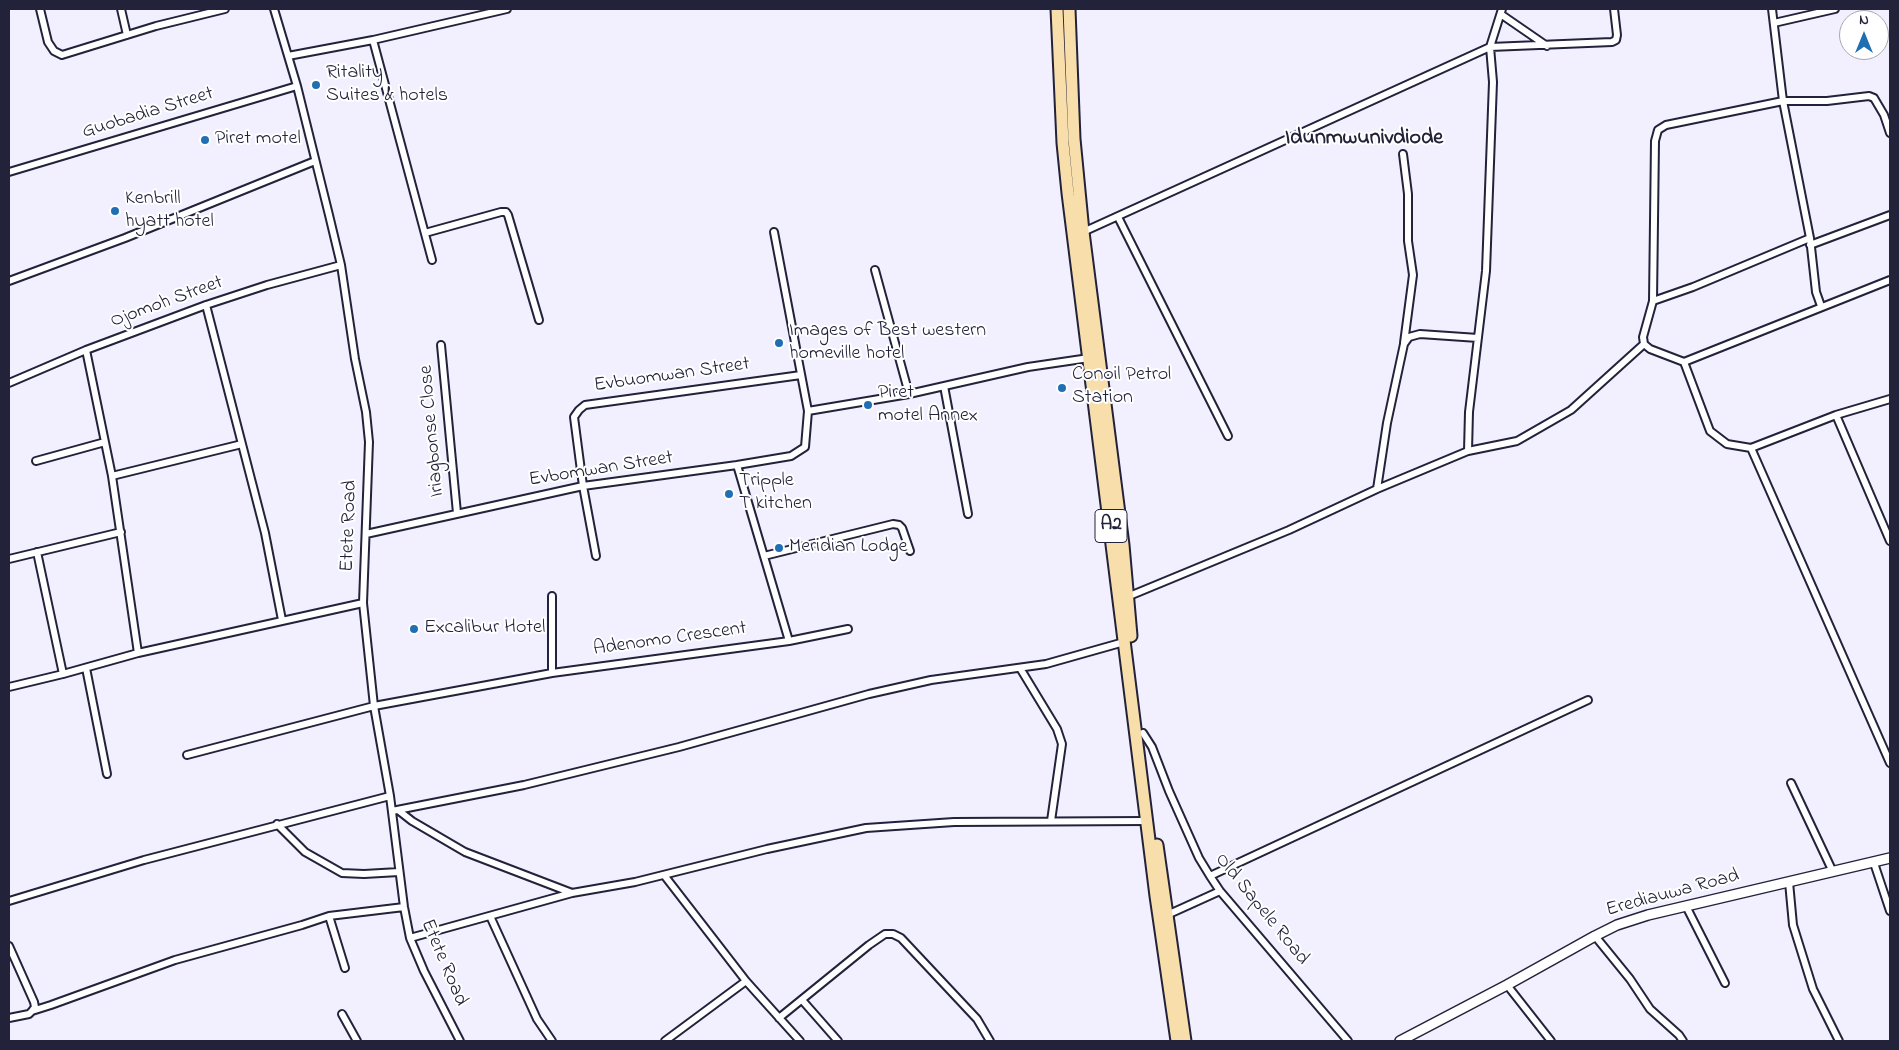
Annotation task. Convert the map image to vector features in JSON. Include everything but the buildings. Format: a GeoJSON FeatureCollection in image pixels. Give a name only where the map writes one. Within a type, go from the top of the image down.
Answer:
{"type":"FeatureCollection","features":[{"type":"Feature","properties":{"kind":"highway","name":"A2"},"geometry":{"type":"LineString","coordinates":[[1057,9],[1063,143],[1156,896],[1177,1041]]}},
{"type":"Feature","properties":{"kind":"highway","name":"A2"},"geometry":{"type":"LineString","coordinates":[[1069,9],[1074,139],[1083,232],[1123,546],[1143,733],[1185,1041]]}},
{"type":"Feature","properties":{"kind":"street"},"geometry":{"type":"LineString","coordinates":[[40,9],[48,42],[54,51],[62,55],[156,26],[225,9]]}},
{"type":"Feature","properties":{"kind":"street"},"geometry":{"type":"LineString","coordinates":[[121,9],[127,35]]}},
{"type":"Feature","properties":{"kind":"street","name":"Etete Road"},"geometry":{"type":"LineString","coordinates":[[274,9],[297,86],[341,266],[355,359],[367,419],[369,442],[363,603],[374,706],[390,796],[395,810],[404,907],[410,938],[424,972],[460,1041]]}},
{"type":"Feature","properties":{"kind":"street"},"geometry":{"type":"LineString","coordinates":[[288,56],[373,40],[507,9]]}},
{"type":"Feature","properties":{"kind":"street"},"geometry":{"type":"LineString","coordinates":[[1083,232],[1490,47],[1612,42],[1616,40],[1617,34],[1615,9]]}},
{"type":"Feature","properties":{"kind":"street"},"geometry":{"type":"LineString","coordinates":[[1772,9],[1783,101],[1810,241],[1816,292],[1820,306]]}},
{"type":"Feature","properties":{"kind":"street"},"geometry":{"type":"LineString","coordinates":[[1774,23],[1835,9]]}},
{"type":"Feature","properties":{"kind":"street"},"geometry":{"type":"LineString","coordinates":[[1468,451],[1469,412],[1486,271],[1493,82],[1490,47],[1502,12],[1547,46]]}},
{"type":"Feature","properties":{"kind":"street"},"geometry":{"type":"LineString","coordinates":[[373,40],[432,260]]}},
{"type":"Feature","properties":{"kind":"street","name":"Guobadia Street"},"geometry":{"type":"LineString","coordinates":[[9,172],[297,86]]}},
{"type":"Feature","properties":{"kind":"street"},"geometry":{"type":"LineString","coordinates":[[1890,133],[1884,115],[1874,98],[1869,96],[1827,101],[1783,101],[1666,125],[1658,130],[1655,141],[1653,301],[1643,337],[1644,344],[1650,349],[1684,362],[1820,306],[1890,280]]}},
{"type":"Feature","properties":{"kind":"street"},"geometry":{"type":"LineString","coordinates":[[1377,489],[1387,424],[1404,344],[1413,275],[1408,240],[1408,194],[1403,154]]}},
{"type":"Feature","properties":{"kind":"street"},"geometry":{"type":"LineString","coordinates":[[9,281],[125,238],[315,161]]}},
{"type":"Feature","properties":{"kind":"street"},"geometry":{"type":"LineString","coordinates":[[425,233],[506,212],[539,320]]}},
{"type":"Feature","properties":{"kind":"street"},"geometry":{"type":"LineString","coordinates":[[1653,301],[1810,241],[1890,215]]}},
{"type":"Feature","properties":{"kind":"street"},"geometry":{"type":"LineString","coordinates":[[1118,217],[1228,436]]}},
{"type":"Feature","properties":{"kind":"street","name":"Evbomwan Street"},"geometry":{"type":"LineString","coordinates":[[366,534],[583,486],[791,456],[805,447],[808,411],[774,232]]}},
{"type":"Feature","properties":{"kind":"street","name":"Ojomoh Street"},"geometry":{"type":"LineString","coordinates":[[9,383],[86,350],[206,305],[267,285],[341,266]]}},
{"type":"Feature","properties":{"kind":"street"},"geometry":{"type":"LineString","coordinates":[[875,270],[909,394]]}},
{"type":"Feature","properties":{"kind":"street"},"geometry":{"type":"LineString","coordinates":[[206,305],[265,533],[282,620]]}},
{"type":"Feature","properties":{"kind":"street"},"geometry":{"type":"LineString","coordinates":[[1404,344],[1409,337],[1420,334],[1478,338]]}},
{"type":"Feature","properties":{"kind":"street"},"geometry":{"type":"LineString","coordinates":[[1127,597],[1289,530],[1377,489],[1468,451],[1517,441],[1571,410],[1644,344]]}},
{"type":"Feature","properties":{"kind":"street","name":"Iriagbonse Close"},"geometry":{"type":"LineString","coordinates":[[442,345],[457,514]]}},
{"type":"Feature","properties":{"kind":"street"},"geometry":{"type":"LineString","coordinates":[[86,350],[112,476],[138,653]]}},
{"type":"Feature","properties":{"kind":"street"},"geometry":{"type":"LineString","coordinates":[[808,411],[909,394],[1028,367],[1089,358]]}},
{"type":"Feature","properties":{"kind":"street"},"geometry":{"type":"LineString","coordinates":[[1684,362],[1710,430],[1727,444],[1751,448],[1836,415],[1890,399]]}},
{"type":"Feature","properties":{"kind":"street","name":"Evbuomwan Street"},"geometry":{"type":"LineString","coordinates":[[596,556],[583,486],[574,417],[585,405],[801,375]]}},
{"type":"Feature","properties":{"kind":"street"},"geometry":{"type":"LineString","coordinates":[[944,386],[968,514]]}},
{"type":"Feature","properties":{"kind":"street"},"geometry":{"type":"LineString","coordinates":[[1836,415],[1890,541]]}},
{"type":"Feature","properties":{"kind":"street"},"geometry":{"type":"LineString","coordinates":[[36,461],[105,442]]}},
{"type":"Feature","properties":{"kind":"street"},"geometry":{"type":"LineString","coordinates":[[112,476],[242,444]]}},
{"type":"Feature","properties":{"kind":"street"},"geometry":{"type":"LineString","coordinates":[[1751,448],[1890,763]]}},
{"type":"Feature","properties":{"kind":"street"},"geometry":{"type":"LineString","coordinates":[[737,465],[789,640]]}},
{"type":"Feature","properties":{"kind":"street"},"geometry":{"type":"LineString","coordinates":[[764,556],[893,524],[899,525],[902,528],[910,552]]}},
{"type":"Feature","properties":{"kind":"street"},"geometry":{"type":"LineString","coordinates":[[9,559],[121,532]]}},
{"type":"Feature","properties":{"kind":"street"},"geometry":{"type":"LineString","coordinates":[[37,552],[63,674]]}},
{"type":"Feature","properties":{"kind":"street"},"geometry":{"type":"LineString","coordinates":[[552,596],[550,618],[552,673]]}},
{"type":"Feature","properties":{"kind":"street"},"geometry":{"type":"LineString","coordinates":[[9,687],[138,653],[363,603]]}},
{"type":"Feature","properties":{"kind":"street","name":"Adenomo Crescent"},"geometry":{"type":"LineString","coordinates":[[187,755],[374,706],[552,673],[789,640],[848,629]]}},
{"type":"Feature","properties":{"kind":"street"},"geometry":{"type":"LineString","coordinates":[[395,810],[524,785],[660,752],[868,694],[931,680],[1060,661],[1124,642]]}},
{"type":"Feature","properties":{"kind":"street"},"geometry":{"type":"LineString","coordinates":[[86,668],[107,774]]}},
{"type":"Feature","properties":{"kind":"street"},"geometry":{"type":"LineString","coordinates":[[1020,668],[1057,729],[1062,744],[1051,821]]}},
{"type":"Feature","properties":{"kind":"street"},"geometry":{"type":"LineString","coordinates":[[1210,876],[1588,700]]}},
{"type":"Feature","properties":{"kind":"street","name":"Old Sapele Road"},"geometry":{"type":"LineString","coordinates":[[1143,733],[1152,747],[1196,850],[1210,876],[1220,891],[1348,1041]]}},
{"type":"Feature","properties":{"kind":"street"},"geometry":{"type":"LineString","coordinates":[[1791,783],[1833,872]]}},
{"type":"Feature","properties":{"kind":"street"},"geometry":{"type":"LineString","coordinates":[[9,902],[144,860],[390,796]]}},
{"type":"Feature","properties":{"kind":"street"},"geometry":{"type":"LineString","coordinates":[[395,810],[465,852],[572,894]]}},
{"type":"Feature","properties":{"kind":"street"},"geometry":{"type":"LineString","coordinates":[[410,938],[572,894],[664,875],[767,849],[866,828],[954,822],[1147,821]]}},
{"type":"Feature","properties":{"kind":"street"},"geometry":{"type":"LineString","coordinates":[[277,824],[305,852],[342,872],[364,874],[400,872]]}},
{"type":"Feature","properties":{"kind":"street","name":"Erediauwa Road"},"geometry":{"type":"LineString","coordinates":[[1400,1041],[1508,985],[1595,936],[1625,923],[1686,906],[1890,858]]}},
{"type":"Feature","properties":{"kind":"street"},"geometry":{"type":"LineString","coordinates":[[1874,862],[1890,911]]}},
{"type":"Feature","properties":{"kind":"street"},"geometry":{"type":"LineString","coordinates":[[664,875],[746,981],[800,1041]]}},
{"type":"Feature","properties":{"kind":"street"},"geometry":{"type":"LineString","coordinates":[[1788,882],[1793,925],[1813,989],[1839,1041]]}},
{"type":"Feature","properties":{"kind":"street"},"geometry":{"type":"LineString","coordinates":[[1167,915],[1220,891]]}},
{"type":"Feature","properties":{"kind":"street"},"geometry":{"type":"LineString","coordinates":[[1686,906],[1724,984]]}},
{"type":"Feature","properties":{"kind":"street"},"geometry":{"type":"LineString","coordinates":[[9,1018],[23,1016],[32,1011],[175,960],[329,916],[404,907]]}},
{"type":"Feature","properties":{"kind":"street"},"geometry":{"type":"LineString","coordinates":[[329,916],[346,968]]}},
{"type":"Feature","properties":{"kind":"street"},"geometry":{"type":"LineString","coordinates":[[490,916],[537,1019],[552,1041]]}},
{"type":"Feature","properties":{"kind":"street"},"geometry":{"type":"LineString","coordinates":[[779,1018],[869,945],[886,934],[893,934],[901,938],[977,1019],[990,1041]]}},
{"type":"Feature","properties":{"kind":"street"},"geometry":{"type":"LineString","coordinates":[[1595,936],[1630,978],[1650,1009],[1683,1041]]}},
{"type":"Feature","properties":{"kind":"street"},"geometry":{"type":"LineString","coordinates":[[9,946],[34,1002],[35,1007],[32,1011]]}},
{"type":"Feature","properties":{"kind":"street"},"geometry":{"type":"LineString","coordinates":[[665,1041],[746,981]]}},
{"type":"Feature","properties":{"kind":"street"},"geometry":{"type":"LineString","coordinates":[[1508,985],[1551,1041]]}},
{"type":"Feature","properties":{"kind":"street"},"geometry":{"type":"LineString","coordinates":[[802,1000],[838,1041]]}},
{"type":"Feature","properties":{"kind":"street"},"geometry":{"type":"LineString","coordinates":[[342,1014],[357,1041]]}},
{"type":"Feature","properties":{"kind":"place","name":"Ritality Suites & hotels"},"geometry":{"type":"Point","coordinates":[316,85]}},
{"type":"Feature","properties":{"kind":"place","name":"Piret motel"},"geometry":{"type":"Point","coordinates":[205,140]}},
{"type":"Feature","properties":{"kind":"place","name":"Kenbrill hyatt hotel"},"geometry":{"type":"Point","coordinates":[115,211]}},
{"type":"Feature","properties":{"kind":"place","name":"Images of Best western homeville hotel"},"geometry":{"type":"Point","coordinates":[779,343]}},
{"type":"Feature","properties":{"kind":"place","name":"Conoil Petrol Station"},"geometry":{"type":"Point","coordinates":[1062,388]}},
{"type":"Feature","properties":{"kind":"place","name":"Piret motel Annex"},"geometry":{"type":"Point","coordinates":[868,405]}},
{"type":"Feature","properties":{"kind":"place","name":"Tripple T kitchen"},"geometry":{"type":"Point","coordinates":[729,494]}},
{"type":"Feature","properties":{"kind":"place","name":"Meridian Lodge"},"geometry":{"type":"Point","coordinates":[779,548]}},
{"type":"Feature","properties":{"kind":"place","name":"Excalibur Hotel"},"geometry":{"type":"Point","coordinates":[414,629]}},
{"type":"Feature","properties":{"kind":"district","name":"Idunmwunivdiode"},"geometry":{"type":"Point","coordinates":[1364,139]}}]}
